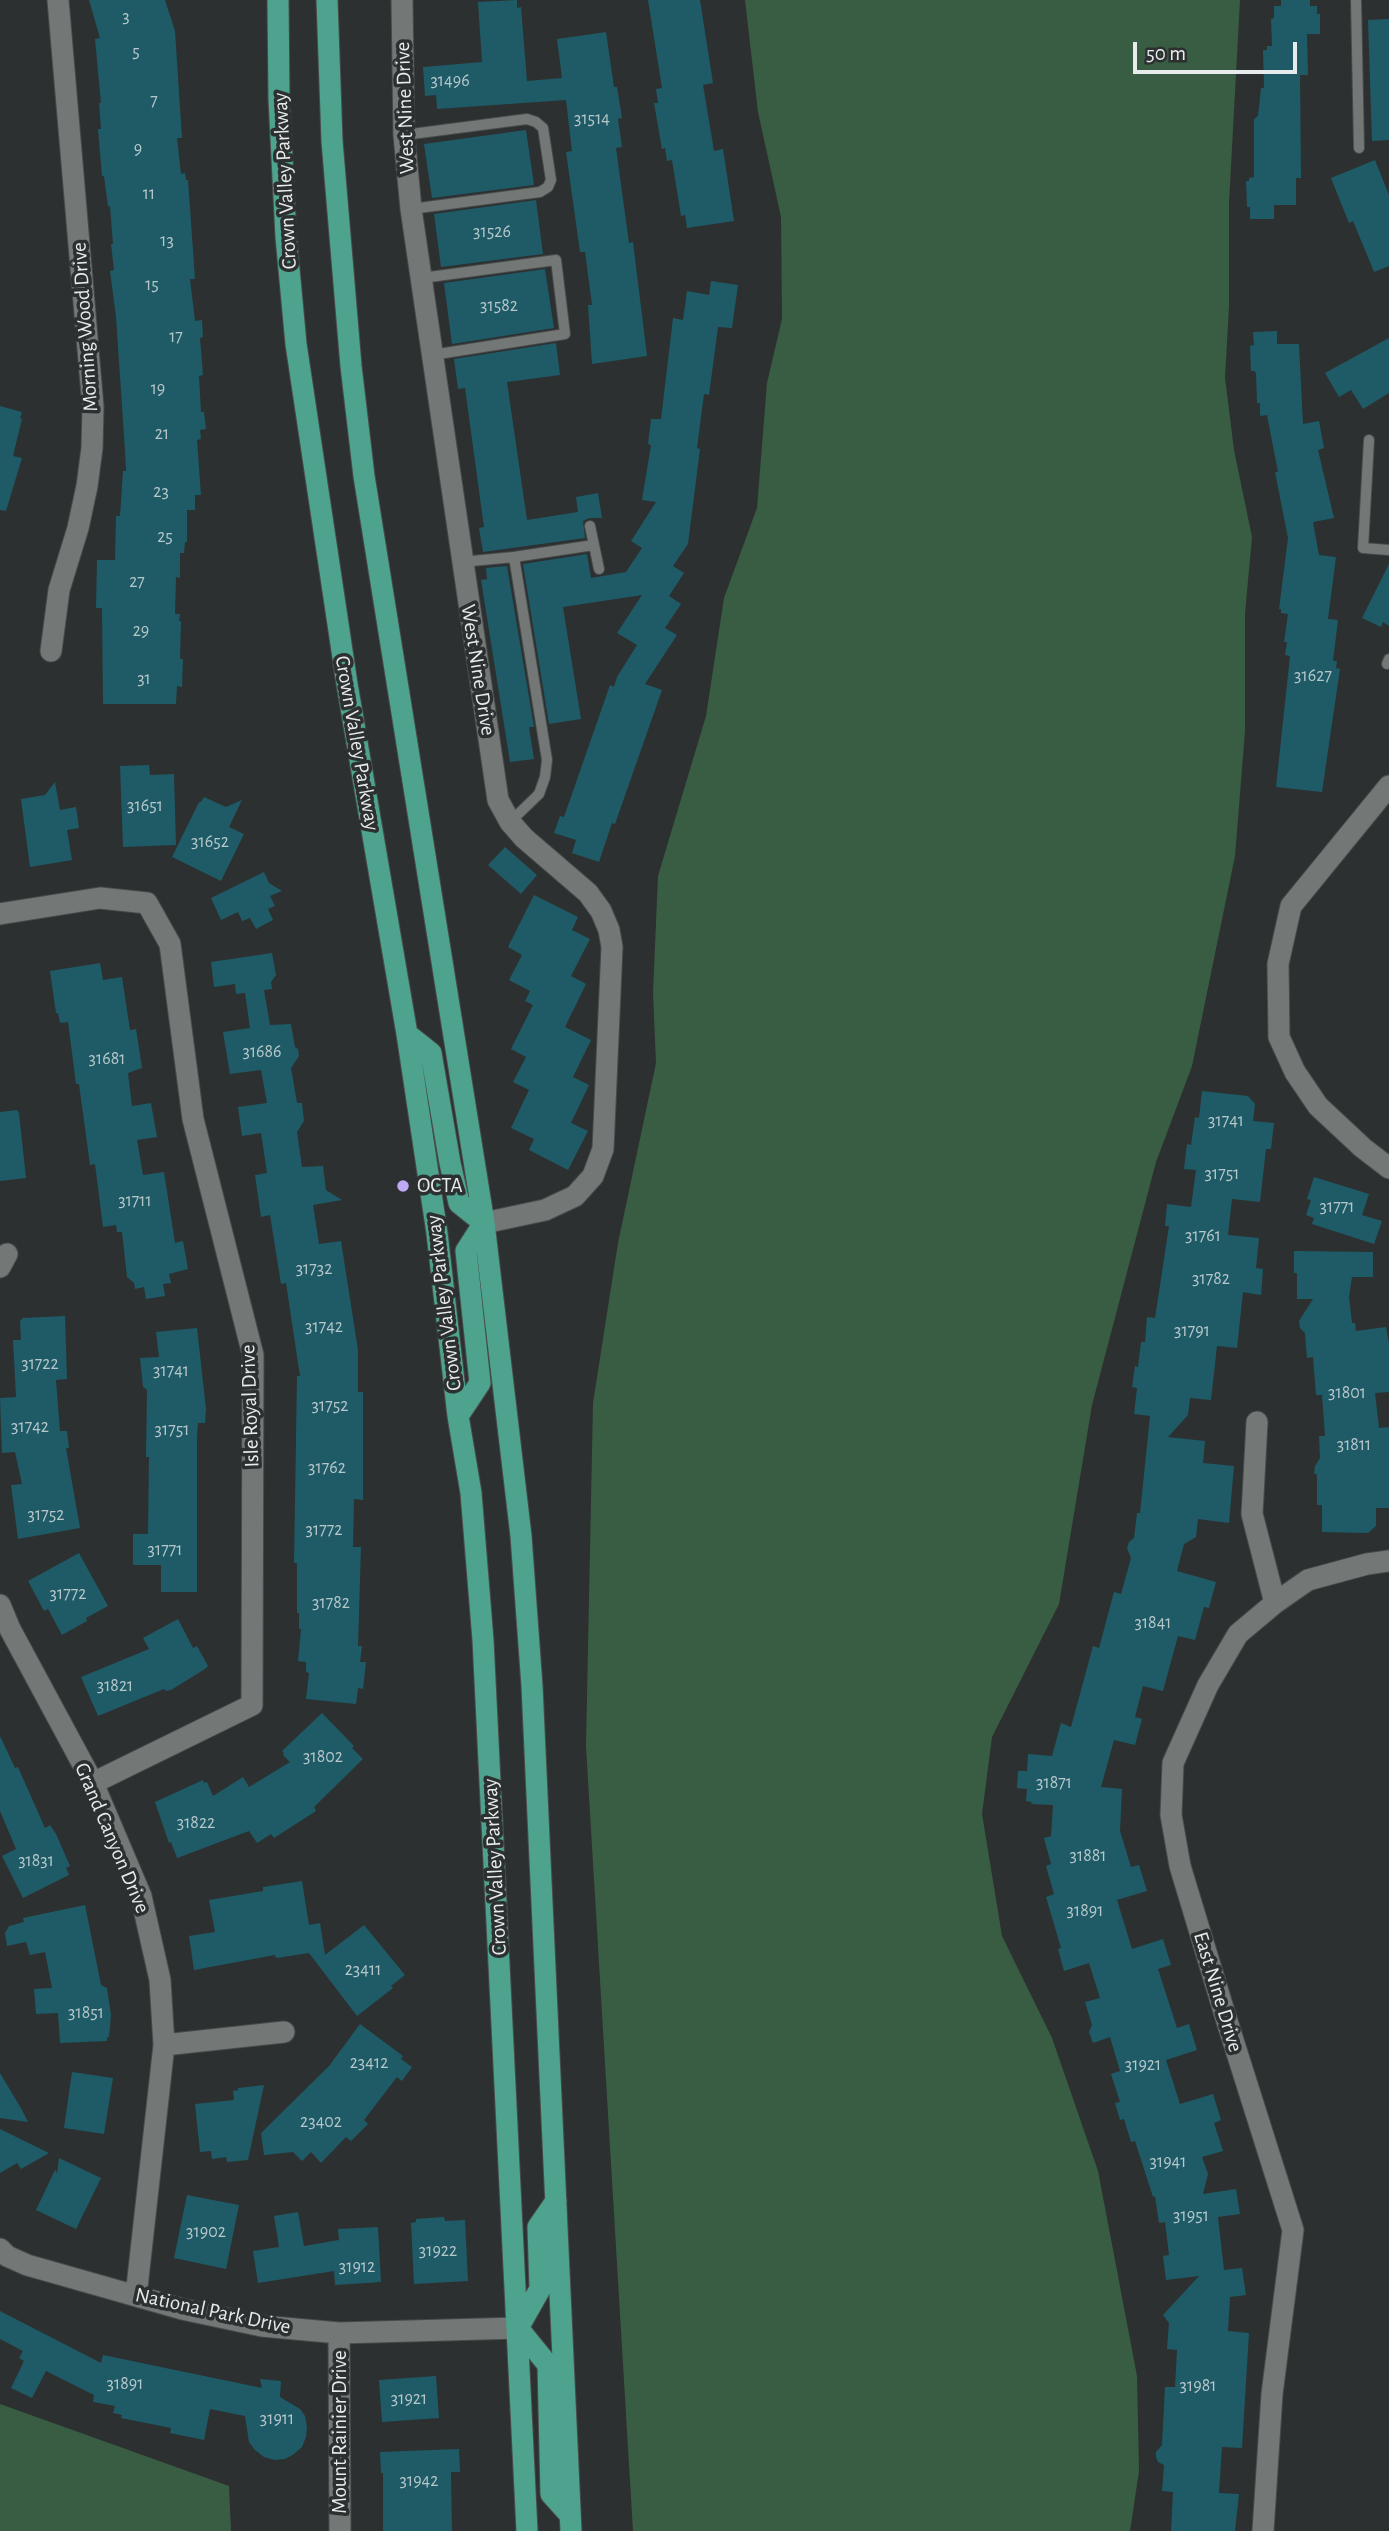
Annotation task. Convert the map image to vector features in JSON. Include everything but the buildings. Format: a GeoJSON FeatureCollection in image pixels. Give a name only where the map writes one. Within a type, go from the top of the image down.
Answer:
{"type":"FeatureCollection","features":[{"type":"Feature","properties":{"kind":"main road","name":"Crown Valley Parkway"},"geometry":{"type":"LineString","coordinates":[[278,0],[279,99],[286,237],[296,344],[347,684],[407,1034],[437,1233],[458,1416],[471,1493],[483,1640],[527,2531]]}},
{"type":"Feature","properties":{"kind":"main road"},"geometry":{"type":"LineString","coordinates":[[327,0],[331,141],[351,366],[364,476],[484,1223],[505,1389],[528,1613],[570,2523]]}},
{"type":"Feature","properties":{"kind":"main road"},"geometry":{"type":"LineString","coordinates":[[407,1034],[431,1053],[459,1203],[484,1223]]}},
{"type":"Feature","properties":{"kind":"main road"},"geometry":{"type":"LineString","coordinates":[[458,1416],[480,1383],[466,1251],[484,1223]]}},
{"type":"Feature","properties":{"kind":"main road"},"geometry":{"type":"LineString","coordinates":[[556,2201],[538,2227],[540,2289],[518,2328],[548,2365],[551,2494],[570,2523]]}},
{"type":"Feature","properties":{"kind":"street","name":"Morning Wood Drive"},"geometry":{"type":"LineString","coordinates":[[51,651],[59,590],[78,528],[87,486],[92,448],[93,407],[58,0]]}},
{"type":"Feature","properties":{"kind":"street","name":"West Nine Drive"},"geometry":{"type":"LineString","coordinates":[[402,0],[404,135],[411,209],[498,800],[510,822],[524,838],[588,893],[601,911],[609,930],[611,947],[603,1149],[593,1175],[575,1196],[545,1210],[484,1223]]}},
{"type":"Feature","properties":{"kind":"street"},"geometry":{"type":"LineString","coordinates":[[1389,786],[1291,906],[1278,964],[1279,1037],[1295,1072],[1318,1105],[1363,1148],[1389,1168]]}},
{"type":"Feature","properties":{"kind":"street","name":"Isle Royal Drive"},"geometry":{"type":"LineString","coordinates":[[0,914],[100,898],[148,903],[170,944],[193,1119],[253,1355],[252,1705],[93,1783]]}},
{"type":"Feature","properties":{"kind":"street"},"geometry":{"type":"LineString","coordinates":[[1257,1422],[1252,1514],[1275,1603]]}},
{"type":"Feature","properties":{"kind":"street","name":"East Nine Drive"},"geometry":{"type":"LineString","coordinates":[[1263,2531],[1272,2394],[1293,2230],[1180,1866],[1171,1815],[1173,1763],[1208,1685],[1238,1634],[1308,1580],[1389,1561]]}},
{"type":"Feature","properties":{"kind":"street","name":"Grand Canyon Drive"},"geometry":{"type":"LineString","coordinates":[[0,1605],[10,1629],[93,1783],[141,1896],[160,1980],[163,2045],[136,2296]]}},
{"type":"Feature","properties":{"kind":"street"},"geometry":{"type":"LineString","coordinates":[[163,2045],[284,2032]]}},
{"type":"Feature","properties":{"kind":"street","name":"National Park Drive"},"geometry":{"type":"LineString","coordinates":[[0,2249],[7,2256],[27,2265],[182,2309],[262,2326],[339,2333],[518,2328]]}},
{"type":"Feature","properties":{"kind":"street","name":"Mount Rainier Drive"},"geometry":{"type":"LineString","coordinates":[[339,2333],[340,2531]]}},
{"type":"Feature","properties":{"kind":"lane"},"geometry":{"type":"LineString","coordinates":[[1356,0],[1359,148]]}},
{"type":"Feature","properties":{"kind":"lane"},"geometry":{"type":"LineString","coordinates":[[404,135],[527,120],[536,122],[543,128],[551,180],[548,187],[540,192],[411,209]]}},
{"type":"Feature","properties":{"kind":"lane"},"geometry":{"type":"LineString","coordinates":[[422,278],[556,260],[558,272],[565,334],[432,355]]}},
{"type":"Feature","properties":{"kind":"lane"},"geometry":{"type":"LineString","coordinates":[[1368,440],[1363,548],[1389,551]]}},
{"type":"Feature","properties":{"kind":"lane"},"geometry":{"type":"LineString","coordinates":[[590,526],[599,569]]}},
{"type":"Feature","properties":{"kind":"lane"},"geometry":{"type":"LineString","coordinates":[[461,562],[594,545]]}},
{"type":"Feature","properties":{"kind":"lane"},"geometry":{"type":"LineString","coordinates":[[510,822],[539,794],[547,760],[514,557]]}},
{"type":"Feature","properties":{"kind":"green space"},"geometry":{"type":"Polygon","coordinates":[[[745,0],[1240,0],[1229,203],[1229,306],[1225,378],[1234,450],[1252,537],[1245,613],[1245,731],[1235,856],[1192,1066],[1156,1162],[1092,1405],[1059,1604],[992,1737],[982,1814],[1002,1936],[1052,2038],[1098,2171],[1137,2376],[1139,2471],[1130,2531],[633,2531],[586,1746],[593,1403],[618,1243],[656,1063],[653,993],[658,876],[706,716],[724,598],[757,508],[767,383],[782,319],[781,217],[758,112],[745,0]]]}},
{"type":"Feature","properties":{"kind":"green space"},"geometry":{"type":"Polygon","coordinates":[[[0,2404],[229,2486],[231,2531],[0,2531],[0,2404]]]}},
{"type":"Feature","properties":{"kind":"place","name":"OCTA"},"geometry":{"type":"Point","coordinates":[403,1186]}}]}
